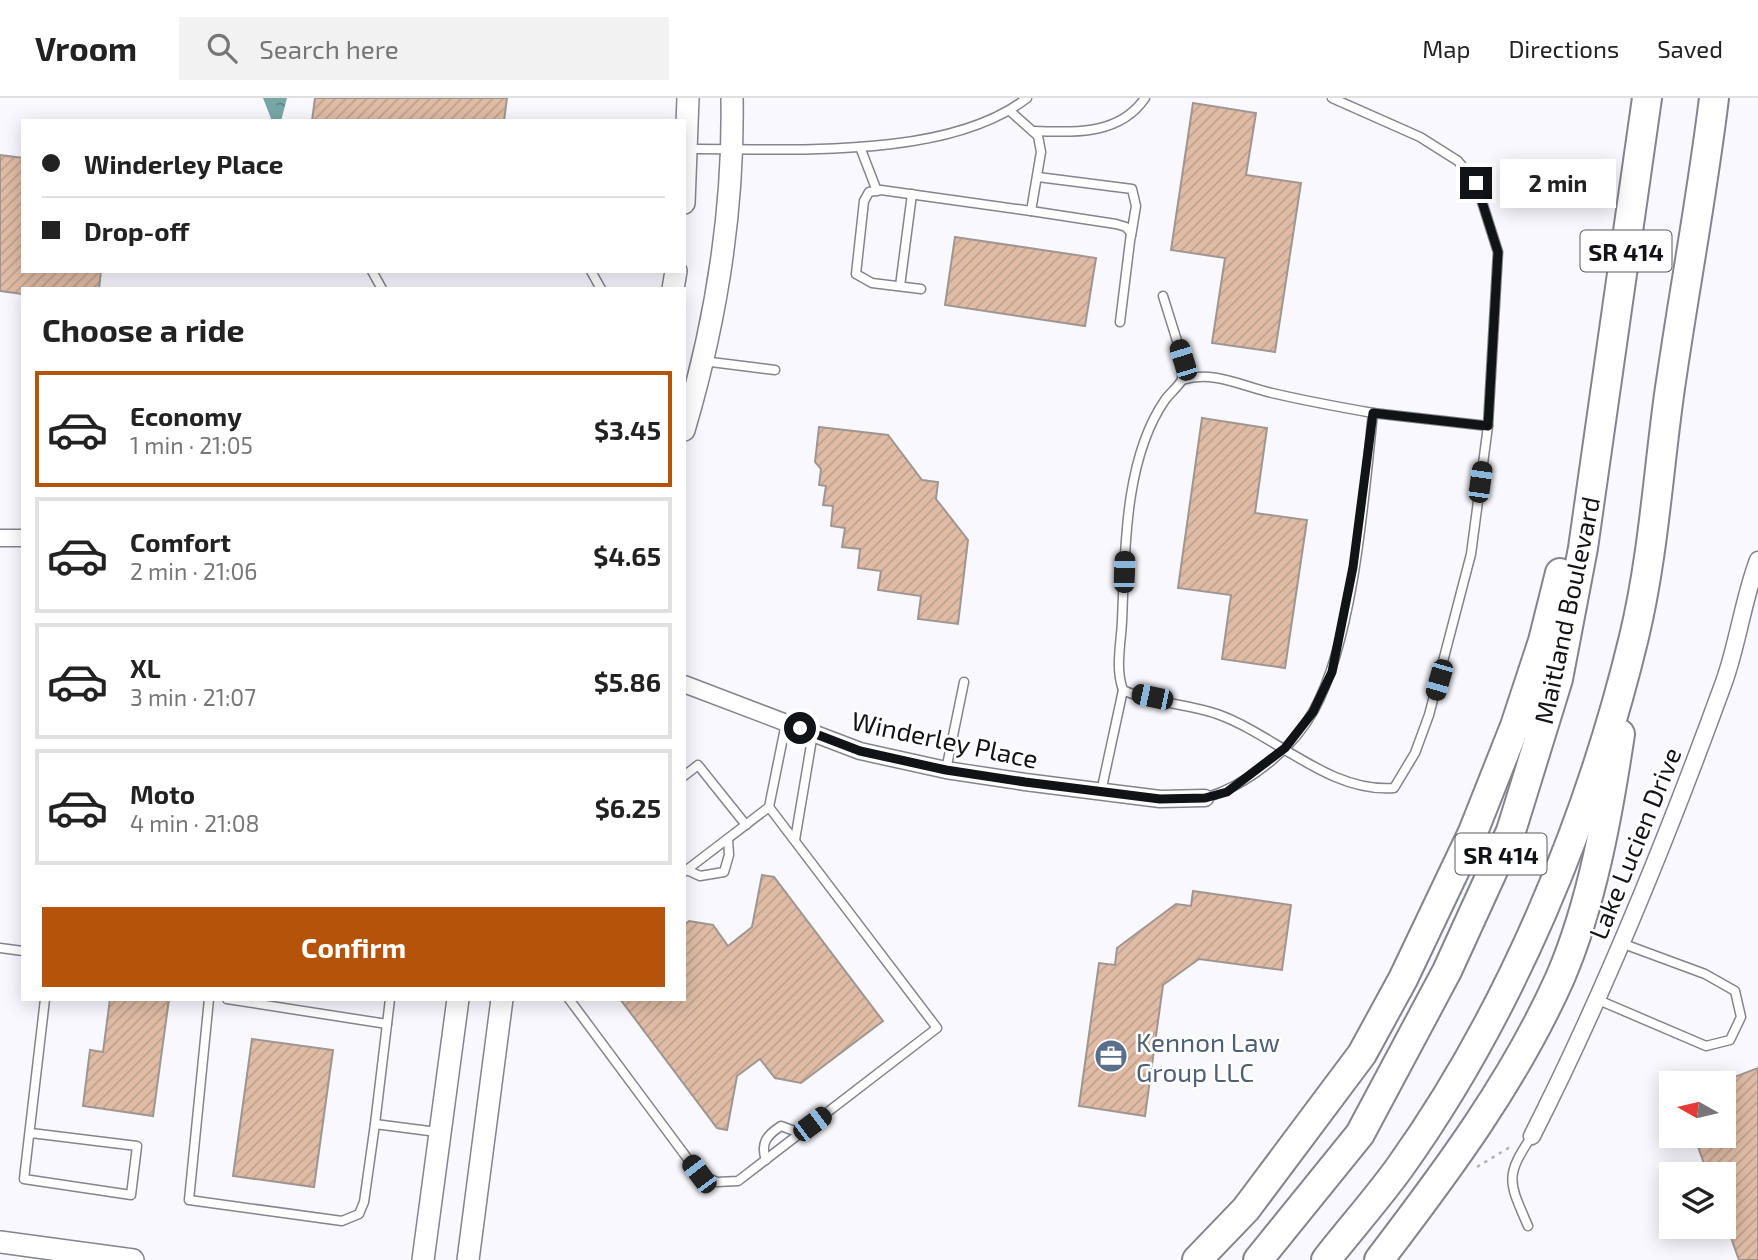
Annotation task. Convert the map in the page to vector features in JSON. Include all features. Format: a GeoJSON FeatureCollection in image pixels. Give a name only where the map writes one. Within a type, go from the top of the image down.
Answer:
{"type":"FeatureCollection","features":[{"type":"Feature","properties":{"kind":"highway","name":"Maitland Boulevard"},"geometry":{"type":"LineString","coordinates":[[1258,1260],[1360,1133],[1447,971],[1511,831],[1558,679],[1583,548],[1646,105]]}},
{"type":"Feature","properties":{"kind":"highway","name":"SR 414"},"geometry":{"type":"LineString","coordinates":[[1326,1260],[1400,1167],[1468,1060],[1530,941],[1574,828],[1634,638],[1645,582],[1670,390],[1713,109]]}},
{"type":"Feature","properties":{"kind":"highway"},"geometry":{"type":"LineString","coordinates":[[1197,1260],[1246,1209],[1362,1054],[1436,913],[1515,726],[1543,641],[1607,391]]}},
{"type":"Feature","properties":{"kind":"highway"},"geometry":{"type":"LineString","coordinates":[[1378,1260],[1443,1176],[1504,1085],[1560,976],[1587,894],[1609,805],[1634,638]]}},
{"type":"Feature","properties":{"kind":"street"},"geometry":{"type":"LineString","coordinates":[[686,149],[688,98]]}},
{"type":"Feature","properties":{"kind":"street"},"geometry":{"type":"LineString","coordinates":[[686,416],[694,359],[724,250],[732,149],[732,98]]}},
{"type":"Feature","properties":{"kind":"street"},"geometry":{"type":"LineString","coordinates":[[0,538],[21,538]]}},
{"type":"Feature","properties":{"kind":"street","name":"Lake Lucien Drive"},"geometry":{"type":"LineString","coordinates":[[1532,1136],[1621,943],[1725,679],[1758,560]]}},
{"type":"Feature","properties":{"kind":"street","name":"Winderley Place"},"geometry":{"type":"LineString","coordinates":[[686,685],[860,751],[946,770],[1160,799],[1205,798]]}},
{"type":"Feature","properties":{"kind":"street"},"geometry":{"type":"LineString","coordinates":[[423,1260],[458,1001]]}},
{"type":"Feature","properties":{"kind":"street"},"geometry":{"type":"LineString","coordinates":[[468,1260],[502,1001]]}},
{"type":"Feature","properties":{"kind":"street"},"geometry":{"type":"LineString","coordinates":[[0,1242],[133,1260]]}},
{"type":"Feature","properties":{"kind":"lane"},"geometry":{"type":"LineString","coordinates":[[686,149],[883,146],[942,133],[1010,111],[1027,98]]}},
{"type":"Feature","properties":{"kind":"lane"},"geometry":{"type":"LineString","coordinates":[[1033,131],[1077,132],[1114,125],[1145,98]]}},
{"type":"Feature","properties":{"kind":"lane"},"geometry":{"type":"LineString","coordinates":[[1123,690],[1219,715],[1343,781],[1374,790],[1394,788],[1415,753],[1439,680],[1471,554],[1488,426],[1498,252],[1476,183],[1458,161],[1420,137],[1332,98]]}},
{"type":"Feature","properties":{"kind":"lane"},"geometry":{"type":"LineString","coordinates":[[1010,111],[1038,136],[1041,152],[1031,211]]}},
{"type":"Feature","properties":{"kind":"lane"},"geometry":{"type":"LineString","coordinates":[[860,147],[877,191]]}},
{"type":"Feature","properties":{"kind":"lane"},"geometry":{"type":"LineString","coordinates":[[1038,177],[1132,189],[1136,206],[1120,322]]}},
{"type":"Feature","properties":{"kind":"lane"},"geometry":{"type":"LineString","coordinates":[[920,289],[872,283],[856,274],[864,201],[869,192],[912,194],[1116,224],[1126,226],[1131,236]]}},
{"type":"Feature","properties":{"kind":"lane"},"geometry":{"type":"LineString","coordinates":[[900,286],[912,194]]}},
{"type":"Feature","properties":{"kind":"lane"},"geometry":{"type":"LineString","coordinates":[[1163,296],[1183,360],[1182,380]]}},
{"type":"Feature","properties":{"kind":"lane"},"geometry":{"type":"LineString","coordinates":[[694,359],[775,370]]}},
{"type":"Feature","properties":{"kind":"lane"},"geometry":{"type":"LineString","coordinates":[[1101,792],[1123,690],[1119,661],[1130,503],[1152,423],[1165,399],[1182,380],[1204,376],[1224,378],[1268,393],[1373,413],[1488,426]]}},
{"type":"Feature","properties":{"kind":"lane"},"geometry":{"type":"LineString","coordinates":[[1205,798],[1227,792],[1285,748],[1313,712],[1332,672],[1353,567],[1373,413]]}},
{"type":"Feature","properties":{"kind":"lane"},"geometry":{"type":"LineString","coordinates":[[946,770],[964,682]]}},
{"type":"Feature","properties":{"kind":"lane"},"geometry":{"type":"LineString","coordinates":[[686,871],[769,807],[786,723]]}},
{"type":"Feature","properties":{"kind":"lane"},"geometry":{"type":"LineString","coordinates":[[794,840],[813,733]]}},
{"type":"Feature","properties":{"kind":"lane"},"geometry":{"type":"LineString","coordinates":[[686,774],[698,765],[746,825]]}},
{"type":"Feature","properties":{"kind":"lane"},"geometry":{"type":"LineString","coordinates":[[570,1001],[699,1174],[717,1182],[738,1181],[937,1028],[769,807]]}},
{"type":"Feature","properties":{"kind":"lane"},"geometry":{"type":"LineString","coordinates":[[686,871],[701,876],[724,872],[729,855],[728,839]]}},
{"type":"Feature","properties":{"kind":"lane"},"geometry":{"type":"LineString","coordinates":[[1596,999],[1678,1031],[1706,1046],[1730,1040],[1741,1017],[1735,990],[1704,974],[1621,943]]}},
{"type":"Feature","properties":{"kind":"lane"},"geometry":{"type":"LineString","coordinates":[[0,948],[21,951]]}},
{"type":"Feature","properties":{"kind":"lane"},"geometry":{"type":"LineString","coordinates":[[30,1133],[137,1146],[131,1195],[24,1180],[45,1001]]}},
{"type":"Feature","properties":{"kind":"lane"},"geometry":{"type":"LineString","coordinates":[[209,1001],[189,1200],[342,1221],[359,1214],[364,1202],[390,1001]]}},
{"type":"Feature","properties":{"kind":"lane"},"geometry":{"type":"LineString","coordinates":[[240,1001],[387,1024]]}},
{"type":"Feature","properties":{"kind":"lane"},"geometry":{"type":"LineString","coordinates":[[375,1124],[440,1132]]}},
{"type":"Feature","properties":{"kind":"lane"},"geometry":{"type":"LineString","coordinates":[[766,1160],[762,1150],[767,1135],[781,1126],[800,1133]]}},
{"type":"Feature","properties":{"kind":"lane"},"geometry":{"type":"LineString","coordinates":[[1528,1226],[1515,1196],[1512,1170],[1532,1136]]}},
{"type":"Feature","properties":{"kind":"path"},"geometry":{"type":"LineString","coordinates":[[1471,1175],[1479,1165],[1532,1136]]}},
{"type":"Feature","properties":{"kind":"water"},"geometry":{"type":"Polygon","coordinates":[[[263,98],[287,98],[282,119],[271,119],[263,98]]]}},
{"type":"Feature","properties":{"kind":"building"},"geometry":{"type":"Polygon","coordinates":[[[315,98],[507,98],[504,119],[312,119],[315,98]]]}},
{"type":"Feature","properties":{"kind":"building"},"geometry":{"type":"Polygon","coordinates":[[[1193,103],[1256,113],[1246,175],[1301,183],[1275,352],[1212,343],[1225,258],[1171,250],[1193,103]]]}},
{"type":"Feature","properties":{"kind":"building"},"geometry":{"type":"Polygon","coordinates":[[[0,155],[21,158],[21,273],[101,273],[99,287],[21,287],[21,294],[0,291],[0,155]]]}},
{"type":"Feature","properties":{"kind":"building"},"geometry":{"type":"Polygon","coordinates":[[[955,237],[1096,258],[1085,326],[945,305],[955,237]]]}},
{"type":"Feature","properties":{"kind":"building"},"geometry":{"type":"Polygon","coordinates":[[[1202,418],[1267,428],[1255,513],[1307,520],[1285,668],[1222,659],[1231,595],[1178,588],[1202,418]]]}},
{"type":"Feature","properties":{"kind":"building"},"geometry":{"type":"Polygon","coordinates":[[[819,427],[888,435],[922,480],[938,482],[936,499],[968,540],[958,624],[918,619],[921,596],[878,590],[881,571],[858,568],[860,549],[842,547],[845,528],[831,526],[833,506],[823,505],[826,486],[819,485],[821,469],[815,462],[819,427]]]}},
{"type":"Feature","properties":{"kind":"building"},"geometry":{"type":"Polygon","coordinates":[[[762,875],[774,877],[883,1021],[801,1083],[775,1078],[760,1059],[737,1076],[727,1130],[717,1128],[622,1001],[686,1001],[686,923],[689,921],[713,925],[728,946],[752,927],[762,875]]]}},
{"type":"Feature","properties":{"kind":"building"},"geometry":{"type":"Polygon","coordinates":[[[1193,891],[1291,905],[1282,970],[1199,959],[1163,985],[1145,1116],[1079,1106],[1099,963],[1115,965],[1117,948],[1176,904],[1191,906],[1193,891]]]}},
{"type":"Feature","properties":{"kind":"building"},"geometry":{"type":"Polygon","coordinates":[[[110,1001],[169,1001],[153,1116],[83,1106],[90,1050],[103,1052],[110,1001]]]}},
{"type":"Feature","properties":{"kind":"building"},"geometry":{"type":"Polygon","coordinates":[[[252,1039],[333,1050],[314,1187],[233,1176],[252,1039]]]}},
{"type":"Feature","properties":{"kind":"building"},"geometry":{"type":"Polygon","coordinates":[[[1758,1068],[1758,1260],[1739,1260],[1732,1239],[1736,1239],[1736,1162],[1704,1162],[1698,1148],[1736,1148],[1736,1076],[1758,1068]]]}},
{"type":"Feature","properties":{"kind":"place","name":"Kennon Law Group LLC"},"geometry":{"type":"Point","coordinates":[1111,1056]}},
{"type":"Feature","properties":{"kind":"route"},"geometry":{"type":"LineString","coordinates":[[800,728],[860,751],[946,770],[1160,799],[1205,798],[1227,792],[1248,778],[1285,748],[1313,712],[1332,672],[1353,567],[1373,413],[1488,426],[1498,252],[1476,183]]}}]}
